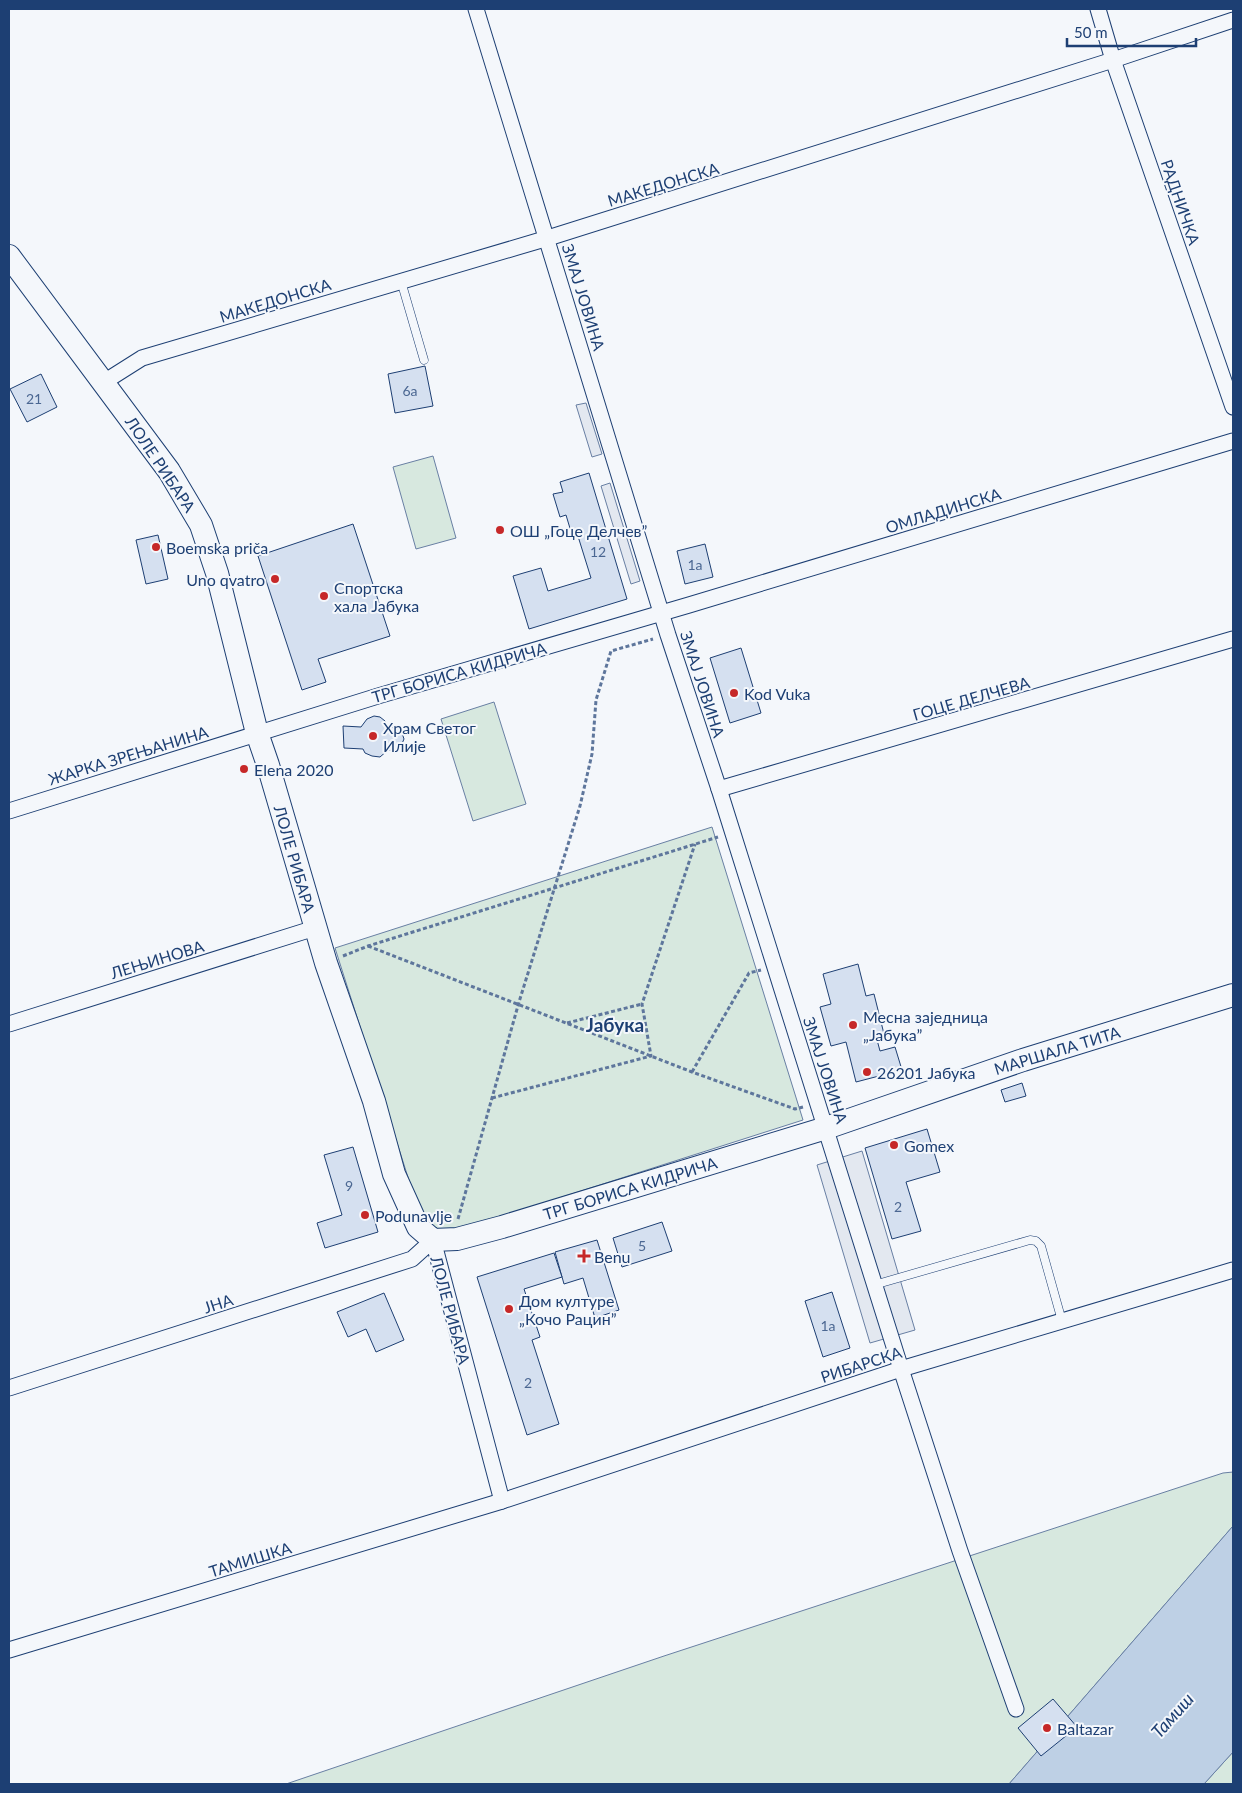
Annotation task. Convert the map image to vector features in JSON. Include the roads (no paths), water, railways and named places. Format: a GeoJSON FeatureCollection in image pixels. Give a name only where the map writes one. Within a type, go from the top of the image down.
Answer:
{"type":"FeatureCollection","features":[{"type":"Feature","properties":{"kind":"main road","name":"ЛОЛЕ РИБАРА"},"geometry":{"type":"LineString","coordinates":[[9,256],[169,471],[201,525],[217,572],[257,733],[326,963],[374,1101],[394,1174],[418,1228],[433,1240]]}},
{"type":"Feature","properties":{"kind":"main road","name":"МАРШАЛА ТИТА"},"geometry":{"type":"LineString","coordinates":[[826,1128],[1023,1060],[1233,995]]}},
{"type":"Feature","properties":{"kind":"main road","name":"ТРГ БОРИСА КИДРИЧА"},"geometry":{"type":"LineString","coordinates":[[433,1240],[457,1239],[826,1128]]}},
{"type":"Feature","properties":{"kind":"street","name":"ЗМАЈ ЈОВИНА"},"geometry":{"type":"LineString","coordinates":[[476,9],[548,238],[668,634],[719,789],[874,1285],[960,1551],[1016,1709]]}},
{"type":"Feature","properties":{"kind":"street","name":"РАДНИЧКА"},"geometry":{"type":"LineString","coordinates":[[1098,9],[1113,60],[1233,407]]}},
{"type":"Feature","properties":{"kind":"street","name":"МАКЕДОНСКА"},"geometry":{"type":"LineString","coordinates":[[104,382],[142,358],[548,238],[1113,60],[1233,20]]}},
{"type":"Feature","properties":{"kind":"street","name":"ОМЛАДИНСКА"},"geometry":{"type":"LineString","coordinates":[[662,613],[1233,441]]}},
{"type":"Feature","properties":{"kind":"street","name":"ТРГ БОРИСА КИДРИЧА"},"geometry":{"type":"LineString","coordinates":[[257,733],[662,613]]}},
{"type":"Feature","properties":{"kind":"street","name":"ГОЦЕ ДЕЛЧЕВА"},"geometry":{"type":"LineString","coordinates":[[719,789],[1233,639]]}},
{"type":"Feature","properties":{"kind":"street","name":"ЖАРКА ЗРЕЊАНИНА"},"geometry":{"type":"LineString","coordinates":[[9,811],[257,733]]}},
{"type":"Feature","properties":{"kind":"street","name":"ЛЕЊИНОВА"},"geometry":{"type":"LineString","coordinates":[[9,1024],[315,928]]}},
{"type":"Feature","properties":{"kind":"street","name":"ЈНА"},"geometry":{"type":"LineString","coordinates":[[9,1388],[412,1259],[433,1240]]}},
{"type":"Feature","properties":{"kind":"street","name":"ЛОЛЕ РИБАРА"},"geometry":{"type":"LineString","coordinates":[[433,1240],[502,1501]]}},
{"type":"Feature","properties":{"kind":"street","name":"РИБАРСКА"},"geometry":{"type":"LineString","coordinates":[[502,1501],[901,1369],[1233,1270]]}},
{"type":"Feature","properties":{"kind":"street","name":"ТАМИШКА"},"geometry":{"type":"LineString","coordinates":[[9,1650],[502,1501]]}},
{"type":"Feature","properties":{"kind":"lane"},"geometry":{"type":"LineString","coordinates":[[401,281],[424,360]]}},
{"type":"Feature","properties":{"kind":"lane"},"geometry":{"type":"LineString","coordinates":[[874,1285],[1030,1240],[1036,1241],[1041,1246],[1062,1321]]}},
{"type":"Feature","properties":{"kind":"water","name":"Тамиш"},"geometry":{"type":"Polygon","coordinates":[[[1233,1526],[1233,1752],[1204,1784],[1009,1784],[1233,1526]]]}},
{"type":"Feature","properties":{"kind":"place","name":"ОШ „Гоце Делчев”"},"geometry":{"type":"Point","coordinates":[500,530]}},
{"type":"Feature","properties":{"kind":"place","name":"Boemska priča"},"geometry":{"type":"Point","coordinates":[156,547]}},
{"type":"Feature","properties":{"kind":"place","name":"Uno qvatro"},"geometry":{"type":"Point","coordinates":[275,579]}},
{"type":"Feature","properties":{"kind":"place","name":"Спортска хала Јабука"},"geometry":{"type":"Point","coordinates":[324,596]}},
{"type":"Feature","properties":{"kind":"place","name":"Kod Vuka"},"geometry":{"type":"Point","coordinates":[734,693]}},
{"type":"Feature","properties":{"kind":"place","name":"Храм Светог Илије"},"geometry":{"type":"Point","coordinates":[373,736]}},
{"type":"Feature","properties":{"kind":"place","name":"Elena 2020"},"geometry":{"type":"Point","coordinates":[244,769]}},
{"type":"Feature","properties":{"kind":"place","name":"Месна заједница „Јабука”"},"geometry":{"type":"Point","coordinates":[853,1025]}},
{"type":"Feature","properties":{"kind":"place","name":"26201 Јабука"},"geometry":{"type":"Point","coordinates":[867,1072]}},
{"type":"Feature","properties":{"kind":"place","name":"Gomex"},"geometry":{"type":"Point","coordinates":[894,1145]}},
{"type":"Feature","properties":{"kind":"place","name":"Podunavlje"},"geometry":{"type":"Point","coordinates":[365,1215]}},
{"type":"Feature","properties":{"kind":"place","name":"Benu"},"geometry":{"type":"Point","coordinates":[584,1256]}},
{"type":"Feature","properties":{"kind":"place","name":"Дом културе „Кочо Рацин”"},"geometry":{"type":"Point","coordinates":[509,1309]}},
{"type":"Feature","properties":{"kind":"place","name":"Baltazar"},"geometry":{"type":"Point","coordinates":[1047,1728]}},
{"type":"Feature","properties":{"kind":"district","name":"Јабука"},"geometry":{"type":"Point","coordinates":[615,1024]}}]}
